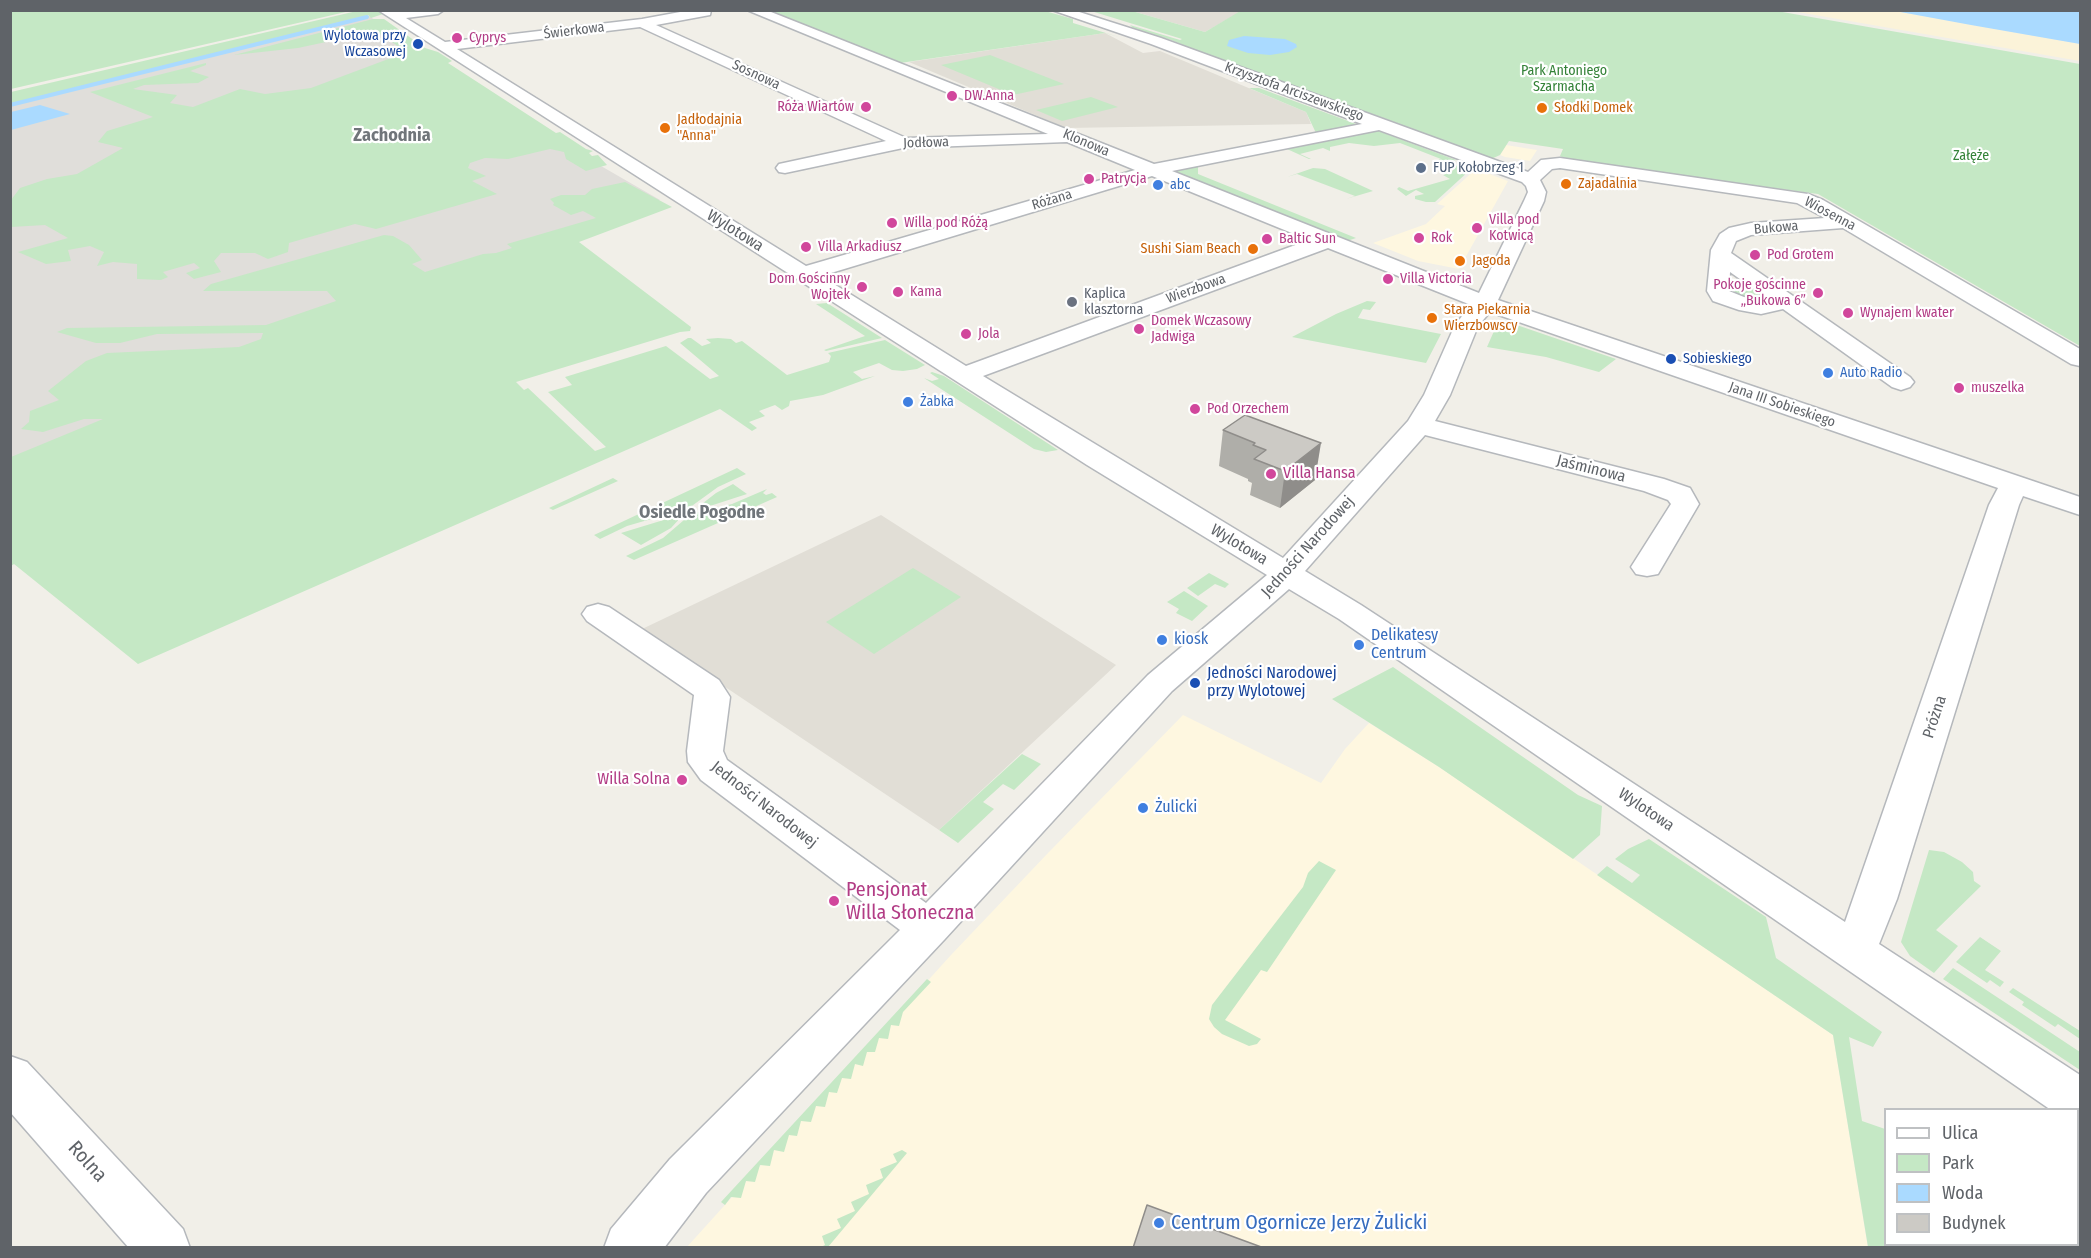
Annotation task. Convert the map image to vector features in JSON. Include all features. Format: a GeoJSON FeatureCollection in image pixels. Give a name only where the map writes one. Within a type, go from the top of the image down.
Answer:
{"type":"FeatureCollection","features":[{"type":"Feature","properties":{"kind":"street"},"geometry":{"type":"LineString","coordinates":[[388,13],[438,10]]}},
{"type":"Feature","properties":{"kind":"street","name":"Klonowa"},"geometry":{"type":"LineString","coordinates":[[753,10],[1485,303]]}},
{"type":"Feature","properties":{"kind":"street","name":"Krzysztofa Arciszewskiego"},"geometry":{"type":"LineString","coordinates":[[1058,10],[1156,41],[1377,125],[1529,178]]}},
{"type":"Feature","properties":{"kind":"street","name":"Świerkowa"},"geometry":{"type":"LineString","coordinates":[[442,47],[642,23],[705,12]]}},
{"type":"Feature","properties":{"kind":"street","name":"Wylotowa"},"geometry":{"type":"LineString","coordinates":[[388,13],[963,375],[1419,657],[2080,1102]]}},
{"type":"Feature","properties":{"kind":"street","name":"Sosnowa"},"geometry":{"type":"LineString","coordinates":[[642,23],[903,143]]}},
{"type":"Feature","properties":{"kind":"street","name":"Różana"},"geometry":{"type":"LineString","coordinates":[[803,274],[1151,170],[1377,125]]}},
{"type":"Feature","properties":{"kind":"street","name":"Jodłowa"},"geometry":{"type":"LineString","coordinates":[[785,168],[903,143],[1071,138]]}},
{"type":"Feature","properties":{"kind":"street","name":"Wiosenna"},"geometry":{"type":"LineString","coordinates":[[1529,178],[1539,173],[1547,164],[1570,164],[1784,194],[1811,202],[2080,358]]}},
{"type":"Feature","properties":{"kind":"street","name":"Jedności Narodowej"},"geometry":{"type":"LineString","coordinates":[[630,1248],[688,1176],[929,928],[1160,683],[1252,607],[1286,573],[1419,425],[1437,395],[1467,325],[1485,303],[1534,201],[1537,192],[1529,178]]}},
{"type":"Feature","properties":{"kind":"street","name":"Bukowa"},"geometry":{"type":"LineString","coordinates":[[1719,283],[1721,250],[1727,238],[1743,231],[1846,222]]}},
{"type":"Feature","properties":{"kind":"street","name":"Wierzbowa"},"geometry":{"type":"LineString","coordinates":[[963,375],[1327,241]]}},
{"type":"Feature","properties":{"kind":"street"},"geometry":{"type":"LineString","coordinates":[[1722,256],[1902,382]]}},
{"type":"Feature","properties":{"kind":"street"},"geometry":{"type":"LineString","coordinates":[[1739,303],[1772,306],[1780,303],[1773,292],[1740,281],[1719,283],[1718,291],[1721,296],[1739,303],[1827,330]]}},
{"type":"Feature","properties":{"kind":"street","name":"Jana III Sobieskiego"},"geometry":{"type":"LineString","coordinates":[[1485,303],[2080,506]]}},
{"type":"Feature","properties":{"kind":"street","name":"Jaśminowa"},"geometry":{"type":"LineString","coordinates":[[1419,425],[1654,485],[1680,494],[1685,504],[1647,567]]}},
{"type":"Feature","properties":{"kind":"street","name":"Próżna"},"geometry":{"type":"LineString","coordinates":[[1855,950],[1876,899],[2004,505],[2015,483]]}},
{"type":"Feature","properties":{"kind":"street","name":"Jedności Narodowej"},"geometry":{"type":"LineString","coordinates":[[598,614],[707,688],[712,697],[705,751],[707,762],[714,770],[929,928]]}},
{"type":"Feature","properties":{"kind":"street","name":"Rolna"},"geometry":{"type":"LineString","coordinates":[[10,1077],[164,1248]]}},
{"type":"Feature","properties":{"kind":"shaded area"},"geometry":{"type":"Polygon","coordinates":[[[361,11],[601,166],[660,200],[11,469],[10,95],[361,11]]]}},
{"type":"Feature","properties":{"kind":"shaded area"},"geometry":{"type":"Polygon","coordinates":[[[1132,11],[1242,11],[1205,32],[1132,11]]]}},
{"type":"Feature","properties":{"kind":"shaded area"},"geometry":{"type":"Polygon","coordinates":[[[1105,33],[1143,53],[1160,51],[1306,112],[1311,124],[1066,128],[909,62],[1105,33]]]}},
{"type":"Feature","properties":{"kind":"shaded area"},"geometry":{"type":"Polygon","coordinates":[[[1506,145],[1537,150],[1530,161],[1505,157],[1500,155],[1506,145]]]}},
{"type":"Feature","properties":{"kind":"shaded area"},"geometry":{"type":"Polygon","coordinates":[[[1476,169],[1508,181],[1459,269],[1418,261],[1373,243],[1426,224],[1445,206],[1437,204],[1476,169]]]}},
{"type":"Feature","properties":{"kind":"shaded area"},"geometry":{"type":"Polygon","coordinates":[[[881,515],[1116,665],[939,830],[640,630],[881,515]]]}},
{"type":"Feature","properties":{"kind":"shaded area"},"geometry":{"type":"Polygon","coordinates":[[[1183,715],[1321,783],[1345,749],[1369,723],[1439,767],[1833,1035],[1868,1248],[686,1248],[951,955],[1183,715]]]}},
{"type":"Feature","properties":{"kind":"green space"},"geometry":{"type":"Polygon","coordinates":[[[11,10],[350,10],[350,11],[11,89],[11,10]]]}},
{"type":"Feature","properties":{"kind":"green space"},"geometry":{"type":"Polygon","coordinates":[[[361,10],[377,11],[383,14],[371,18],[368,15],[11,104],[11,92],[361,10]]]}},
{"type":"Feature","properties":{"kind":"green space"},"geometry":{"type":"Polygon","coordinates":[[[1242,10],[1771,10],[2080,64],[2080,346],[1818,194],[1568,160],[1560,156],[1563,149],[1509,141],[1500,155],[1489,160],[1397,123],[1171,40],[1134,29],[1130,25],[1182,39],[1091,11],[1132,11],[1205,32],[1242,10]]]}},
{"type":"Feature","properties":{"kind":"green space"},"geometry":{"type":"Polygon","coordinates":[[[765,11],[1045,11],[1073,19],[1073,23],[1119,37],[1105,33],[900,63],[765,11]]]}},
{"type":"Feature","properties":{"kind":"green space"},"geometry":{"type":"Polygon","coordinates":[[[373,19],[384,19],[425,48],[438,52],[452,61],[448,63],[556,133],[560,132],[593,151],[589,153],[592,156],[598,155],[607,165],[586,171],[566,159],[564,152],[550,149],[508,159],[485,158],[470,163],[468,168],[486,176],[472,181],[497,194],[376,229],[355,224],[289,243],[288,252],[268,259],[255,253],[221,253],[214,261],[221,272],[194,279],[186,273],[200,268],[194,263],[163,272],[168,277],[161,280],[137,279],[137,264],[113,262],[97,266],[104,252],[90,246],[68,250],[71,261],[46,264],[18,252],[68,238],[45,225],[11,227],[11,200],[20,188],[47,179],[77,174],[123,148],[98,142],[107,131],[153,117],[90,92],[206,63],[190,71],[209,77],[198,83],[144,85],[133,89],[177,95],[170,103],[193,107],[240,89],[265,94],[311,88],[407,52],[380,34],[340,39],[298,48],[234,55],[373,19]]]}},
{"type":"Feature","properties":{"kind":"green space"},"geometry":{"type":"Polygon","coordinates":[[[990,55],[1064,84],[1013,95],[941,65],[990,55]]]}},
{"type":"Feature","properties":{"kind":"green space"},"geometry":{"type":"Polygon","coordinates":[[[1249,88],[1259,88],[1359,125],[1316,133],[1306,112],[1249,88]]]}},
{"type":"Feature","properties":{"kind":"green space"},"geometry":{"type":"Polygon","coordinates":[[[1091,97],[1118,107],[1062,121],[1036,110],[1091,97]]]}},
{"type":"Feature","properties":{"kind":"green space"},"geometry":{"type":"Polygon","coordinates":[[[1373,129],[1456,160],[1439,163],[1435,161],[1441,159],[1400,143],[1374,146],[1349,143],[1330,147],[1330,151],[1323,148],[1300,154],[1311,159],[1287,149],[1207,163],[1373,129]]]}},
{"type":"Feature","properties":{"kind":"green space"},"geometry":{"type":"Polygon","coordinates":[[[1462,162],[1471,167],[1470,170],[1435,202],[1415,199],[1415,196],[1424,194],[1416,190],[1406,196],[1397,189],[1399,187],[1408,191],[1450,179],[1443,175],[1452,172],[1454,167],[1462,162]]]}},
{"type":"Feature","properties":{"kind":"green space"},"geometry":{"type":"Polygon","coordinates":[[[1198,165],[1198,174],[1356,238],[1347,241],[1167,170],[1198,165]]]}},
{"type":"Feature","properties":{"kind":"green space"},"geometry":{"type":"Polygon","coordinates":[[[1313,168],[1325,169],[1373,191],[1346,199],[1355,196],[1297,174],[1287,177],[1313,168]]]}},
{"type":"Feature","properties":{"kind":"green space"},"geometry":{"type":"Polygon","coordinates":[[[625,182],[672,207],[579,242],[691,327],[690,331],[680,332],[516,382],[524,390],[528,388],[595,451],[606,447],[548,392],[572,385],[565,377],[666,346],[710,379],[719,376],[680,343],[688,338],[702,346],[711,343],[706,339],[731,339],[736,343],[742,341],[787,375],[829,362],[831,356],[828,353],[885,340],[925,365],[903,371],[892,370],[879,363],[853,372],[862,379],[875,376],[823,395],[790,401],[789,406],[782,410],[775,405],[759,411],[765,416],[749,422],[757,428],[752,431],[720,409],[138,664],[14,564],[11,566],[11,457],[103,419],[84,419],[43,432],[21,429],[29,422],[30,411],[59,400],[48,391],[86,361],[107,353],[239,347],[261,339],[263,333],[157,334],[120,343],[96,343],[57,332],[67,328],[266,325],[336,301],[327,291],[203,291],[211,284],[384,235],[393,236],[409,245],[422,260],[412,264],[425,272],[483,254],[512,248],[507,244],[596,218],[583,211],[571,215],[553,205],[550,199],[561,195],[585,195],[592,189],[625,182]]]}},
{"type":"Feature","properties":{"kind":"green space"},"geometry":{"type":"Polygon","coordinates":[[[1738,285],[1757,288],[1771,300],[1738,301],[1725,288],[1738,285]]]}},
{"type":"Feature","properties":{"kind":"green space"},"geometry":{"type":"Polygon","coordinates":[[[1367,301],[1376,302],[1370,310],[1363,309],[1358,318],[1441,334],[1426,363],[1292,337],[1367,301]]]}},
{"type":"Feature","properties":{"kind":"green space"},"geometry":{"type":"Polygon","coordinates":[[[827,303],[882,338],[824,350],[865,336],[816,304],[827,303]]]}},
{"type":"Feature","properties":{"kind":"green space"},"geometry":{"type":"Polygon","coordinates":[[[1498,322],[1508,322],[1616,359],[1599,372],[1546,357],[1487,347],[1498,322]]]}},
{"type":"Feature","properties":{"kind":"green space"},"geometry":{"type":"Polygon","coordinates":[[[930,373],[944,376],[1058,450],[1046,452],[1034,449],[924,378],[932,381],[939,379],[930,373]]]}},
{"type":"Feature","properties":{"kind":"green space"},"geometry":{"type":"Polygon","coordinates":[[[737,468],[746,474],[718,487],[689,508],[627,526],[600,539],[594,535],[737,468]]]}},
{"type":"Feature","properties":{"kind":"green space"},"geometry":{"type":"Polygon","coordinates":[[[613,478],[618,481],[553,510],[549,508],[613,478]]]}},
{"type":"Feature","properties":{"kind":"green space"},"geometry":{"type":"Polygon","coordinates":[[[733,484],[747,494],[713,505],[698,507],[716,493],[733,484]]]}},
{"type":"Feature","properties":{"kind":"green space"},"geometry":{"type":"Polygon","coordinates":[[[767,489],[763,493],[766,495],[772,493],[777,497],[634,560],[626,556],[663,538],[691,514],[732,504],[767,489]]]}},
{"type":"Feature","properties":{"kind":"green space"},"geometry":{"type":"Polygon","coordinates":[[[682,516],[671,528],[641,545],[621,533],[682,516]]]}},
{"type":"Feature","properties":{"kind":"green space"},"geometry":{"type":"Polygon","coordinates":[[[913,568],[961,597],[874,654],[826,622],[913,568]]]}},
{"type":"Feature","properties":{"kind":"green space"},"geometry":{"type":"Polygon","coordinates":[[[1209,573],[1229,584],[1225,588],[1215,584],[1198,596],[1187,588],[1209,573]]]}},
{"type":"Feature","properties":{"kind":"green space"},"geometry":{"type":"Polygon","coordinates":[[[1184,591],[1208,606],[1192,621],[1176,613],[1179,609],[1167,602],[1184,591]]]}},
{"type":"Feature","properties":{"kind":"green space"},"geometry":{"type":"Polygon","coordinates":[[[1393,667],[1578,795],[1602,806],[1600,835],[1573,859],[1439,767],[1332,699],[1393,667]]]}},
{"type":"Feature","properties":{"kind":"green space"},"geometry":{"type":"Polygon","coordinates":[[[1022,754],[1041,764],[1014,790],[1003,784],[983,802],[994,809],[958,843],[939,830],[1022,754]]]}},
{"type":"Feature","properties":{"kind":"green space"},"geometry":{"type":"Polygon","coordinates":[[[1649,839],[1766,917],[1776,958],[1882,1032],[1873,1047],[1849,1037],[1862,1121],[1884,1129],[1884,1246],[1922,1247],[1868,1247],[1833,1035],[1597,875],[1607,866],[1632,883],[1640,875],[1615,859],[1628,849],[1649,839]]]}},
{"type":"Feature","properties":{"kind":"green space"},"geometry":{"type":"Polygon","coordinates":[[[1929,850],[1944,852],[1962,862],[1973,872],[1974,881],[1981,886],[1936,930],[1958,946],[1934,973],[1910,956],[1901,942],[1929,850]]]}},
{"type":"Feature","properties":{"kind":"green space"},"geometry":{"type":"Polygon","coordinates":[[[1319,861],[1336,870],[1267,972],[1261,970],[1225,1020],[1261,1039],[1257,1044],[1249,1046],[1222,1034],[1209,1019],[1212,1005],[1303,887],[1308,873],[1319,861]]]}},
{"type":"Feature","properties":{"kind":"green space"},"geometry":{"type":"Polygon","coordinates":[[[1980,937],[2001,951],[1985,970],[2004,982],[2000,987],[1990,980],[1987,983],[1956,962],[1980,937]]]}},
{"type":"Feature","properties":{"kind":"green space"},"geometry":{"type":"Polygon","coordinates":[[[1953,968],[2080,1052],[2080,1070],[1943,979],[1953,968]]]}},
{"type":"Feature","properties":{"kind":"green space"},"geometry":{"type":"Polygon","coordinates":[[[927,979],[931,982],[903,1012],[899,1026],[891,1025],[888,1039],[879,1038],[875,1052],[867,1052],[863,1066],[855,1064],[851,1079],[842,1078],[837,1093],[829,1092],[825,1107],[816,1106],[811,1122],[801,1121],[797,1136],[789,1135],[784,1152],[774,1150],[770,1166],[760,1165],[755,1182],[746,1181],[741,1198],[731,1197],[725,1205],[721,1202],[927,979]]]}},
{"type":"Feature","properties":{"kind":"green space"},"geometry":{"type":"Polygon","coordinates":[[[2013,988],[2080,1031],[2080,1039],[2058,1024],[2055,1027],[2022,1005],[2024,1002],[2009,992],[2013,988]]]}},
{"type":"Feature","properties":{"kind":"green space"},"geometry":{"type":"Polygon","coordinates":[[[902,1150],[907,1153],[828,1247],[821,1247],[825,1245],[822,1236],[841,1228],[837,1219],[855,1211],[851,1202],[869,1194],[866,1185],[883,1178],[880,1169],[897,1162],[893,1154],[902,1150]]]}},
{"type":"Feature","properties":{"kind":"sand"},"geometry":{"type":"Polygon","coordinates":[[[1792,11],[1895,11],[2080,44],[2080,61],[1792,11]]]}},
{"type":"Feature","properties":{"kind":"water"},"geometry":{"type":"Polygon","coordinates":[[[1895,11],[2080,11],[2080,44],[1971,25],[1895,11]]]}},
{"type":"Feature","properties":{"kind":"water"},"geometry":{"type":"Polygon","coordinates":[[[1244,36],[1285,39],[1296,44],[1297,47],[1289,52],[1270,55],[1248,53],[1227,46],[1229,40],[1244,36]]]}},
{"type":"Feature","properties":{"kind":"water"},"geometry":{"type":"Polygon","coordinates":[[[40,105],[70,114],[11,130],[11,112],[40,105]]]}},
{"type":"Feature","properties":{"kind":"building"},"geometry":{"type":"Polygon","coordinates":[[[1245,415],[1321,443],[1285,471],[1254,459],[1266,450],[1223,430],[1245,415]]]}},
{"type":"Feature","properties":{"kind":"building","name":"Centrum Ogornicze Jerzy Żulicki"},"geometry":{"type":"Polygon","coordinates":[[[1147,1205],[1264,1248],[1133,1248],[1147,1205]]]}},
{"type":"Feature","properties":{"kind":"waterway"},"geometry":{"type":"LineString","coordinates":[[10,105],[367,17]]}},
{"type":"Feature","properties":{"kind":"place","name":"Cyprys"},"geometry":{"type":"Point","coordinates":[457,38]}},
{"type":"Feature","properties":{"kind":"place","name":"Wylotowa przy Wczasowej"},"geometry":{"type":"Point","coordinates":[418,44]}},
{"type":"Feature","properties":{"kind":"place","name":"DW.Anna"},"geometry":{"type":"Point","coordinates":[952,96]}},
{"type":"Feature","properties":{"kind":"place","name":"Róża Wiartów"},"geometry":{"type":"Point","coordinates":[866,107]}},
{"type":"Feature","properties":{"kind":"place","name":"Słodki Domek"},"geometry":{"type":"Point","coordinates":[1542,108]}},
{"type":"Feature","properties":{"kind":"place","name":"Jadłodajnia \"Anna\""},"geometry":{"type":"Point","coordinates":[665,128]}},
{"type":"Feature","properties":{"kind":"place","name":"FUP Kołobrzeg 1"},"geometry":{"type":"Point","coordinates":[1421,168]}},
{"type":"Feature","properties":{"kind":"place","name":"Patrycja"},"geometry":{"type":"Point","coordinates":[1089,179]}},
{"type":"Feature","properties":{"kind":"place","name":"Zajadalnia"},"geometry":{"type":"Point","coordinates":[1566,184]}},
{"type":"Feature","properties":{"kind":"place","name":"abc"},"geometry":{"type":"Point","coordinates":[1158,185]}},
{"type":"Feature","properties":{"kind":"place","name":"Willa pod Różą"},"geometry":{"type":"Point","coordinates":[892,223]}},
{"type":"Feature","properties":{"kind":"place","name":"Villa pod Kotwicą"},"geometry":{"type":"Point","coordinates":[1477,228]}},
{"type":"Feature","properties":{"kind":"place","name":"Rok"},"geometry":{"type":"Point","coordinates":[1419,238]}},
{"type":"Feature","properties":{"kind":"place","name":"Baltic Sun"},"geometry":{"type":"Point","coordinates":[1267,239]}},
{"type":"Feature","properties":{"kind":"place","name":"Villa Arkadiusz"},"geometry":{"type":"Point","coordinates":[806,247]}},
{"type":"Feature","properties":{"kind":"place","name":"Sushi Siam Beach"},"geometry":{"type":"Point","coordinates":[1253,249]}},
{"type":"Feature","properties":{"kind":"place","name":"Pod Grotem"},"geometry":{"type":"Point","coordinates":[1755,255]}},
{"type":"Feature","properties":{"kind":"place","name":"Jagoda"},"geometry":{"type":"Point","coordinates":[1460,261]}},
{"type":"Feature","properties":{"kind":"place","name":"Villa Victoria"},"geometry":{"type":"Point","coordinates":[1388,279]}},
{"type":"Feature","properties":{"kind":"place","name":"Dom Gościnny Wojtek"},"geometry":{"type":"Point","coordinates":[862,287]}},
{"type":"Feature","properties":{"kind":"place","name":"Kama"},"geometry":{"type":"Point","coordinates":[898,292]}},
{"type":"Feature","properties":{"kind":"place","name":"Pokoje gościnne „Bukowa 6”"},"geometry":{"type":"Point","coordinates":[1818,293]}},
{"type":"Feature","properties":{"kind":"place","name":"Kaplica klasztorna"},"geometry":{"type":"Point","coordinates":[1072,302]}},
{"type":"Feature","properties":{"kind":"place","name":"Wynajem kwater"},"geometry":{"type":"Point","coordinates":[1848,313]}},
{"type":"Feature","properties":{"kind":"place","name":"Stara Piekarnia Wierzbowscy"},"geometry":{"type":"Point","coordinates":[1432,318]}},
{"type":"Feature","properties":{"kind":"place","name":"Domek Wczasowy Jadwiga"},"geometry":{"type":"Point","coordinates":[1139,329]}},
{"type":"Feature","properties":{"kind":"place","name":"Jola"},"geometry":{"type":"Point","coordinates":[966,334]}},
{"type":"Feature","properties":{"kind":"place","name":"Sobieskiego"},"geometry":{"type":"Point","coordinates":[1671,359]}},
{"type":"Feature","properties":{"kind":"place","name":"Auto Radio"},"geometry":{"type":"Point","coordinates":[1828,373]}},
{"type":"Feature","properties":{"kind":"place","name":"muszelka"},"geometry":{"type":"Point","coordinates":[1959,388]}},
{"type":"Feature","properties":{"kind":"place","name":"Żabka"},"geometry":{"type":"Point","coordinates":[908,402]}},
{"type":"Feature","properties":{"kind":"place","name":"Pod Orzechem"},"geometry":{"type":"Point","coordinates":[1195,409]}},
{"type":"Feature","properties":{"kind":"place","name":"Villa Hansa"},"geometry":{"type":"Point","coordinates":[1271,474]}},
{"type":"Feature","properties":{"kind":"place","name":"kiosk"},"geometry":{"type":"Point","coordinates":[1162,640]}},
{"type":"Feature","properties":{"kind":"place","name":"Delikatesy Centrum"},"geometry":{"type":"Point","coordinates":[1359,645]}},
{"type":"Feature","properties":{"kind":"place","name":"Jedności Narodowej przy Wylotowej"},"geometry":{"type":"Point","coordinates":[1195,683]}},
{"type":"Feature","properties":{"kind":"place","name":"Willa Solna"},"geometry":{"type":"Point","coordinates":[682,780]}},
{"type":"Feature","properties":{"kind":"place","name":"Żulicki"},"geometry":{"type":"Point","coordinates":[1143,808]}},
{"type":"Feature","properties":{"kind":"place","name":"Pensjonat Willa Słoneczna"},"geometry":{"type":"Point","coordinates":[834,901]}},
{"type":"Feature","properties":{"kind":"place","name":"Centrum Ogornicze Jerzy Żulicki"},"geometry":{"type":"Point","coordinates":[1159,1223]}},
{"type":"Feature","properties":{"kind":"district","name":"Zachodnia"},"geometry":{"type":"Point","coordinates":[392,136]}},
{"type":"Feature","properties":{"kind":"district","name":"Osiedle Pogodne"},"geometry":{"type":"Point","coordinates":[702,513]}},
{"type":"Feature","properties":{"kind":"park label","name":"Park Antoniego Szarmacha"},"geometry":{"type":"Point","coordinates":[1564,80]}},
{"type":"Feature","properties":{"kind":"park label","name":"Załęże"},"geometry":{"type":"Point","coordinates":[1971,156]}}]}
